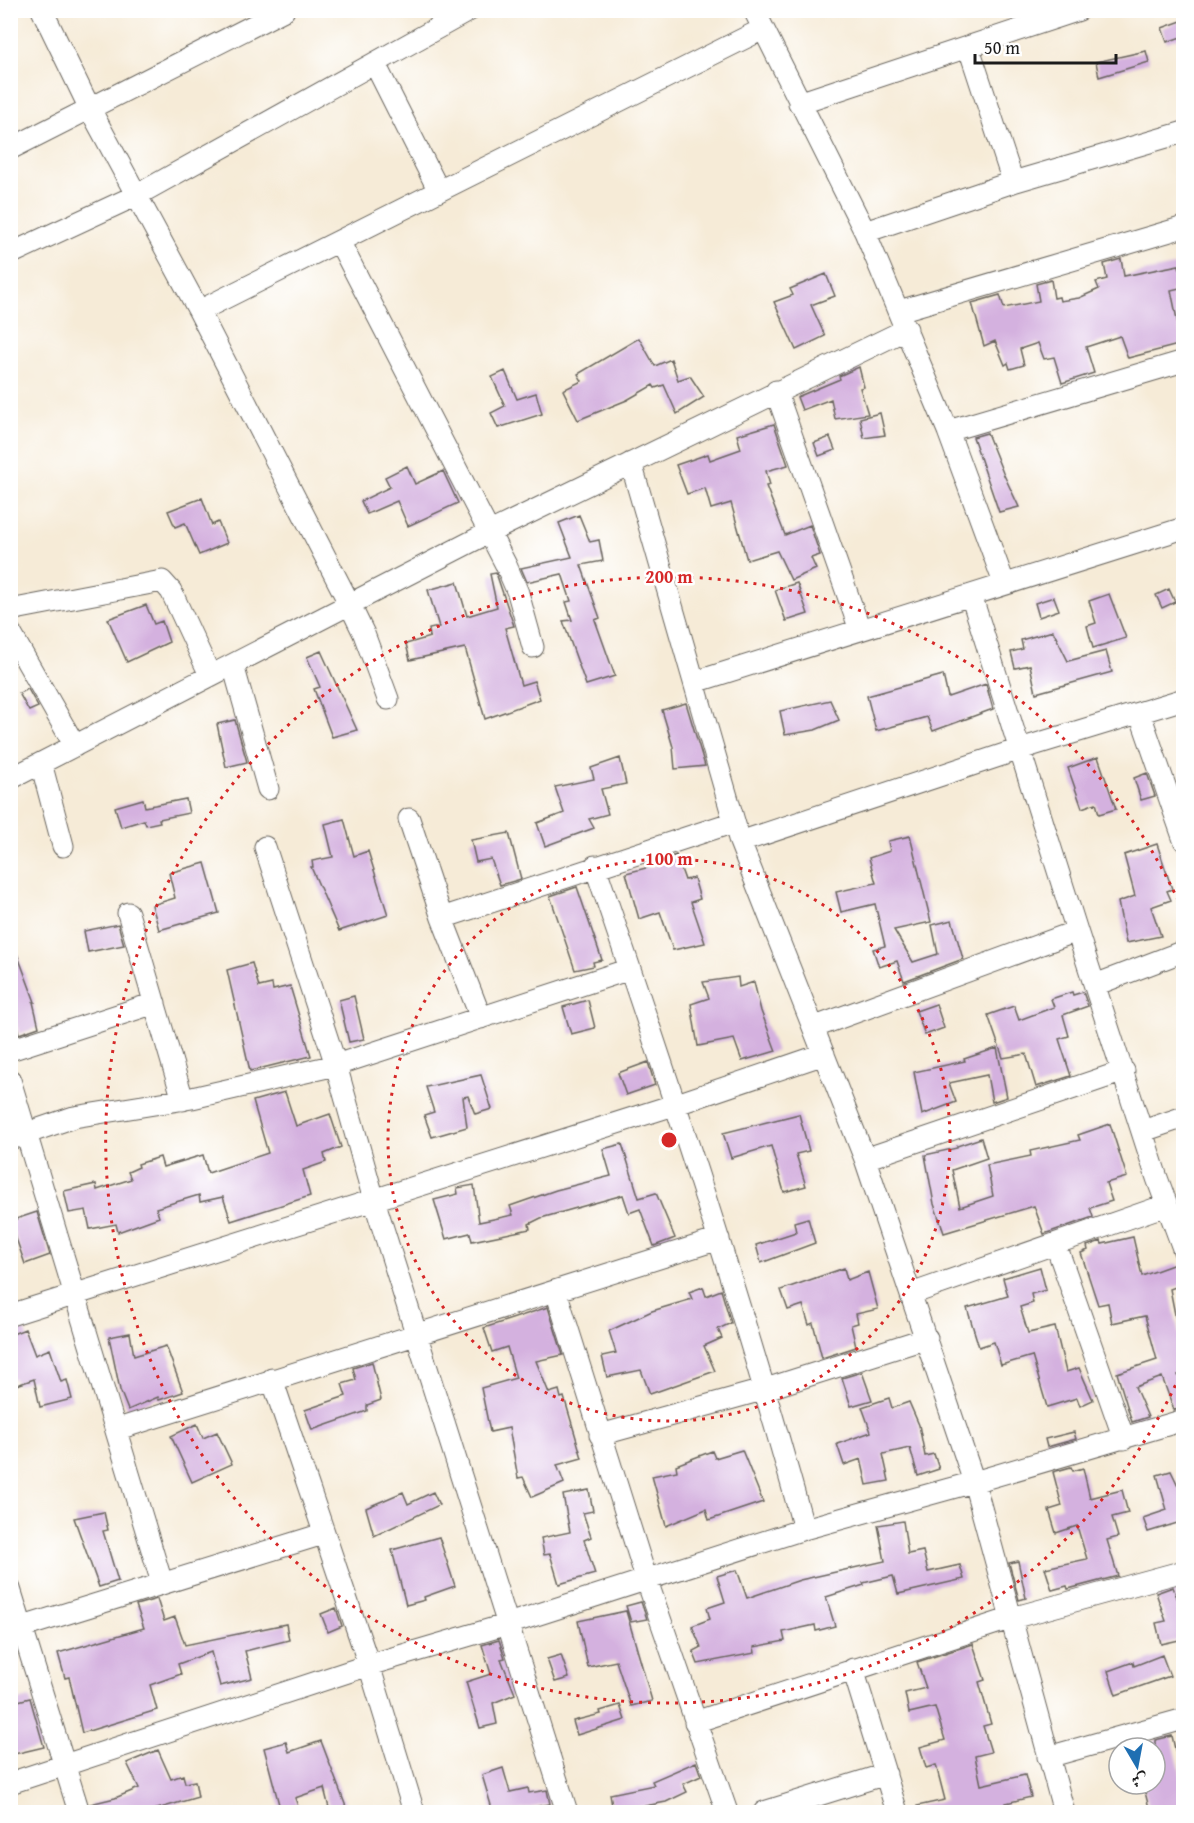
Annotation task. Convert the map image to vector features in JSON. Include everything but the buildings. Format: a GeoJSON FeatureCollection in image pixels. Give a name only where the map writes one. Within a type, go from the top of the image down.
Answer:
{"type":"FeatureCollection","features":[{"type":"Feature","properties":{"kind":"street"},"geometry":{"type":"LineString","coordinates":[[42,10],[90,109],[199,311],[349,603],[364,634],[388,699]]}},
{"type":"Feature","properties":{"kind":"street"},"geometry":{"type":"LineString","coordinates":[[10,149],[284,10]]}},
{"type":"Feature","properties":{"kind":"street"},"geometry":{"type":"LineString","coordinates":[[10,254],[137,195],[470,10]]}},
{"type":"Feature","properties":{"kind":"street"},"geometry":{"type":"LineString","coordinates":[[799,103],[1079,10]]}},
{"type":"Feature","properties":{"kind":"street"},"geometry":{"type":"LineString","coordinates":[[199,311],[439,190],[759,20],[865,232],[948,430],[1004,584]]}},
{"type":"Feature","properties":{"kind":"street"},"geometry":{"type":"LineString","coordinates":[[969,48],[1013,182]]}},
{"type":"Feature","properties":{"kind":"street"},"geometry":{"type":"LineString","coordinates":[[375,64],[439,190]]}},
{"type":"Feature","properties":{"kind":"street"},"geometry":{"type":"LineString","coordinates":[[865,232],[1013,182],[1184,132]]}},
{"type":"Feature","properties":{"kind":"street"},"geometry":{"type":"LineString","coordinates":[[10,779],[349,603],[776,391],[903,320],[1184,227]]}},
{"type":"Feature","properties":{"kind":"street"},"geometry":{"type":"LineString","coordinates":[[339,241],[490,532],[518,593],[533,647]]}},
{"type":"Feature","properties":{"kind":"street"},"geometry":{"type":"LineString","coordinates":[[948,430],[1184,361]]}},
{"type":"Feature","properties":{"kind":"street"},"geometry":{"type":"LineString","coordinates":[[776,391],[860,630]]}},
{"type":"Feature","properties":{"kind":"street"},"geometry":{"type":"LineString","coordinates":[[631,463],[737,832],[865,1159],[974,1482],[1064,1812]]}},
{"type":"Feature","properties":{"kind":"street"},"geometry":{"type":"LineString","coordinates":[[695,682],[1184,528]]}},
{"type":"Feature","properties":{"kind":"street"},"geometry":{"type":"LineString","coordinates":[[10,610],[162,581],[171,591],[210,675]]}},
{"type":"Feature","properties":{"kind":"street"},"geometry":{"type":"LineString","coordinates":[[971,595],[1077,931],[1166,1205],[1184,1251]]}},
{"type":"Feature","properties":{"kind":"street"},"geometry":{"type":"LineString","coordinates":[[10,632],[75,746]]}},
{"type":"Feature","properties":{"kind":"street"},"geometry":{"type":"LineString","coordinates":[[233,665],[268,789]]}},
{"type":"Feature","properties":{"kind":"street"},"geometry":{"type":"LineString","coordinates":[[442,918],[595,866],[737,832],[1140,714],[1184,699]]}},
{"type":"Feature","properties":{"kind":"street"},"geometry":{"type":"LineString","coordinates":[[1140,714],[1184,840]]}},
{"type":"Feature","properties":{"kind":"street"},"geometry":{"type":"LineString","coordinates":[[41,763],[63,846]]}},
{"type":"Feature","properties":{"kind":"street"},"geometry":{"type":"LineString","coordinates":[[409,819],[442,918],[481,1018]]}},
{"type":"Feature","properties":{"kind":"street"},"geometry":{"type":"LineString","coordinates":[[266,847],[336,1065],[374,1200],[416,1335],[567,1812]]}},
{"type":"Feature","properties":{"kind":"street"},"geometry":{"type":"LineString","coordinates":[[595,866],[677,1104],[766,1389],[804,1529]]}},
{"type":"Feature","properties":{"kind":"street"},"geometry":{"type":"LineString","coordinates":[[128,913],[183,1100]]}},
{"type":"Feature","properties":{"kind":"street"},"geometry":{"type":"LineString","coordinates":[[814,1028],[1077,931]]}},
{"type":"Feature","properties":{"kind":"street"},"geometry":{"type":"LineString","coordinates":[[1095,985],[1184,951]]}},
{"type":"Feature","properties":{"kind":"street"},"geometry":{"type":"LineString","coordinates":[[18,1135],[74,1117],[183,1100],[336,1065],[630,969]]}},
{"type":"Feature","properties":{"kind":"street"},"geometry":{"type":"LineString","coordinates":[[10,1050],[155,1003]]}},
{"type":"Feature","properties":{"kind":"street"},"geometry":{"type":"LineString","coordinates":[[10,1315],[677,1104],[824,1054]]}},
{"type":"Feature","properties":{"kind":"street"},"geometry":{"type":"LineString","coordinates":[[865,1159],[1124,1071]]}},
{"type":"Feature","properties":{"kind":"street"},"geometry":{"type":"LineString","coordinates":[[10,1080],[18,1135],[75,1295],[118,1430],[162,1583]]}},
{"type":"Feature","properties":{"kind":"street"},"geometry":{"type":"LineString","coordinates":[[1143,1131],[1184,1117]]}},
{"type":"Feature","properties":{"kind":"street"},"geometry":{"type":"LineString","coordinates":[[911,1294],[1166,1205]]}},
{"type":"Feature","properties":{"kind":"street"},"geometry":{"type":"LineString","coordinates":[[118,1430],[272,1379],[719,1239]]}},
{"type":"Feature","properties":{"kind":"street"},"geometry":{"type":"LineString","coordinates":[[1056,1245],[1124,1439]]}},
{"type":"Feature","properties":{"kind":"street"},"geometry":{"type":"LineString","coordinates":[[556,1291],[646,1578],[727,1812]]}},
{"type":"Feature","properties":{"kind":"street"},"geometry":{"type":"LineString","coordinates":[[600,1435],[766,1389],[927,1338]]}},
{"type":"Feature","properties":{"kind":"street"},"geometry":{"type":"LineString","coordinates":[[272,1379],[369,1665],[409,1811]]}},
{"type":"Feature","properties":{"kind":"street"},"geometry":{"type":"LineString","coordinates":[[10,1783],[369,1665],[508,1624],[804,1529],[1184,1420]]}},
{"type":"Feature","properties":{"kind":"street"},"geometry":{"type":"LineString","coordinates":[[16,1629],[323,1534]]}},
{"type":"Feature","properties":{"kind":"street"},"geometry":{"type":"LineString","coordinates":[[694,1722],[1012,1618],[1184,1571]]}},
{"type":"Feature","properties":{"kind":"street"},"geometry":{"type":"LineString","coordinates":[[10,1589],[16,1629],[79,1812]]}},
{"type":"Feature","properties":{"kind":"street"},"geometry":{"type":"LineString","coordinates":[[853,1669],[897,1812]]}},
{"type":"Feature","properties":{"kind":"street"},"geometry":{"type":"LineString","coordinates":[[1048,1757],[1184,1719]]}},
{"type":"Feature","properties":{"kind":"street"},"geometry":{"type":"LineString","coordinates":[[764,1812],[886,1774]]}}]}
